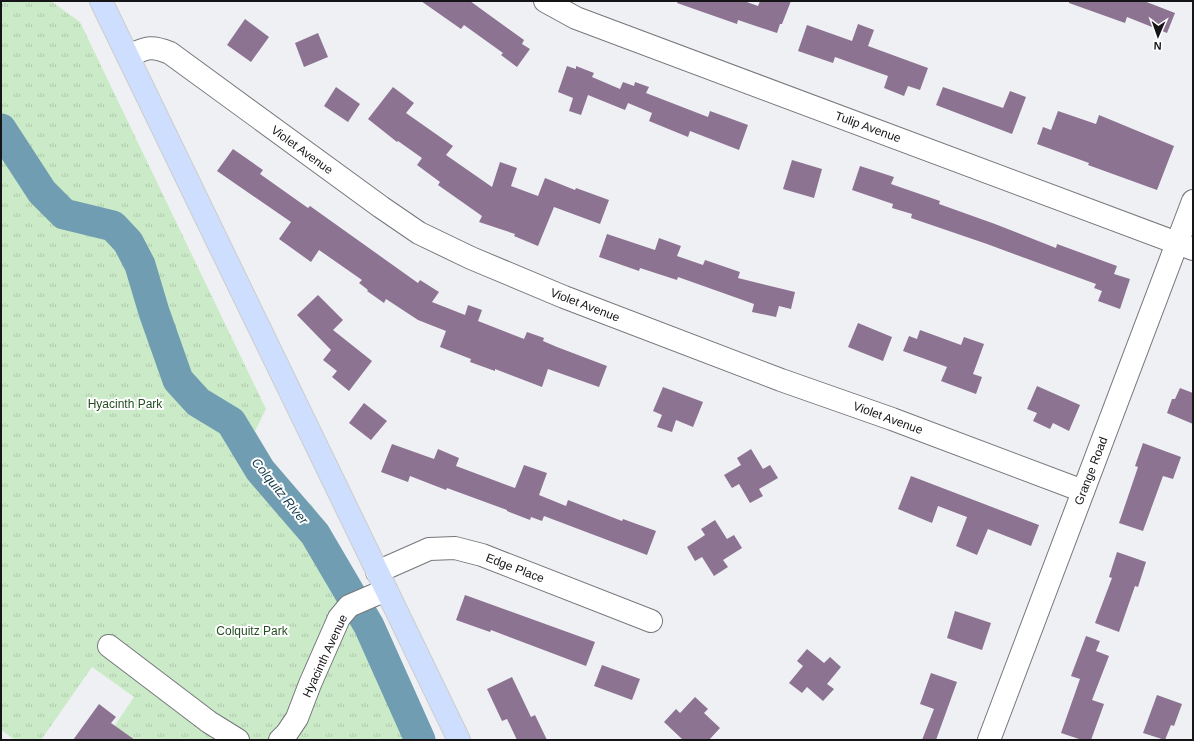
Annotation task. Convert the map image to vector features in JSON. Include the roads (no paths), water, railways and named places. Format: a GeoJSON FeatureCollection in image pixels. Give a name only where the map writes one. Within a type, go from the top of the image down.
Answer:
{"type":"FeatureCollection","features":[{"type":"Feature","properties":{"kind":"main road"},"geometry":{"type":"LineString","coordinates":[[101,1],[459,740]]}},
{"type":"Feature","properties":{"kind":"street","name":"Tulip Avenue"},"geometry":{"type":"LineString","coordinates":[[545,1],[576,18],[1185,246]]}},
{"type":"Feature","properties":{"kind":"street","name":"Violet Avenue"},"geometry":{"type":"LineString","coordinates":[[128,56],[145,48],[156,48],[170,53],[419,233],[471,258],[564,297],[774,377],[892,419],[1083,491]]}},
{"type":"Feature","properties":{"kind":"street","name":"Grange Road"},"geometry":{"type":"LineString","coordinates":[[989,740],[1083,491],[1185,246],[1193,201]]}},
{"type":"Feature","properties":{"kind":"street","name":"Edge Place"},"geometry":{"type":"LineString","coordinates":[[382,581],[429,549],[455,548],[482,555],[651,621]]}},
{"type":"Feature","properties":{"kind":"street","name":"Hyacinth Avenue"},"geometry":{"type":"LineString","coordinates":[[280,740],[287,733],[297,718],[339,618],[382,581]]}},
{"type":"Feature","properties":{"kind":"street"},"geometry":{"type":"LineString","coordinates":[[110,646],[209,722],[238,740]]}},
{"type":"Feature","properties":{"kind":"waterway","name":"Colquitz River"},"geometry":{"type":"LineString","coordinates":[[1,129],[42,192],[64,214],[113,226],[128,242],[140,265],[154,312],[178,380],[198,402],[231,422],[260,470],[315,534],[369,626],[420,740]]}},
{"type":"Feature","properties":{"kind":"park label","name":"Hyacinth Park"},"geometry":{"type":"Point","coordinates":[125,404]}},
{"type":"Feature","properties":{"kind":"park label","name":"Colquitz Park"},"geometry":{"type":"Point","coordinates":[252,631]}}]}
